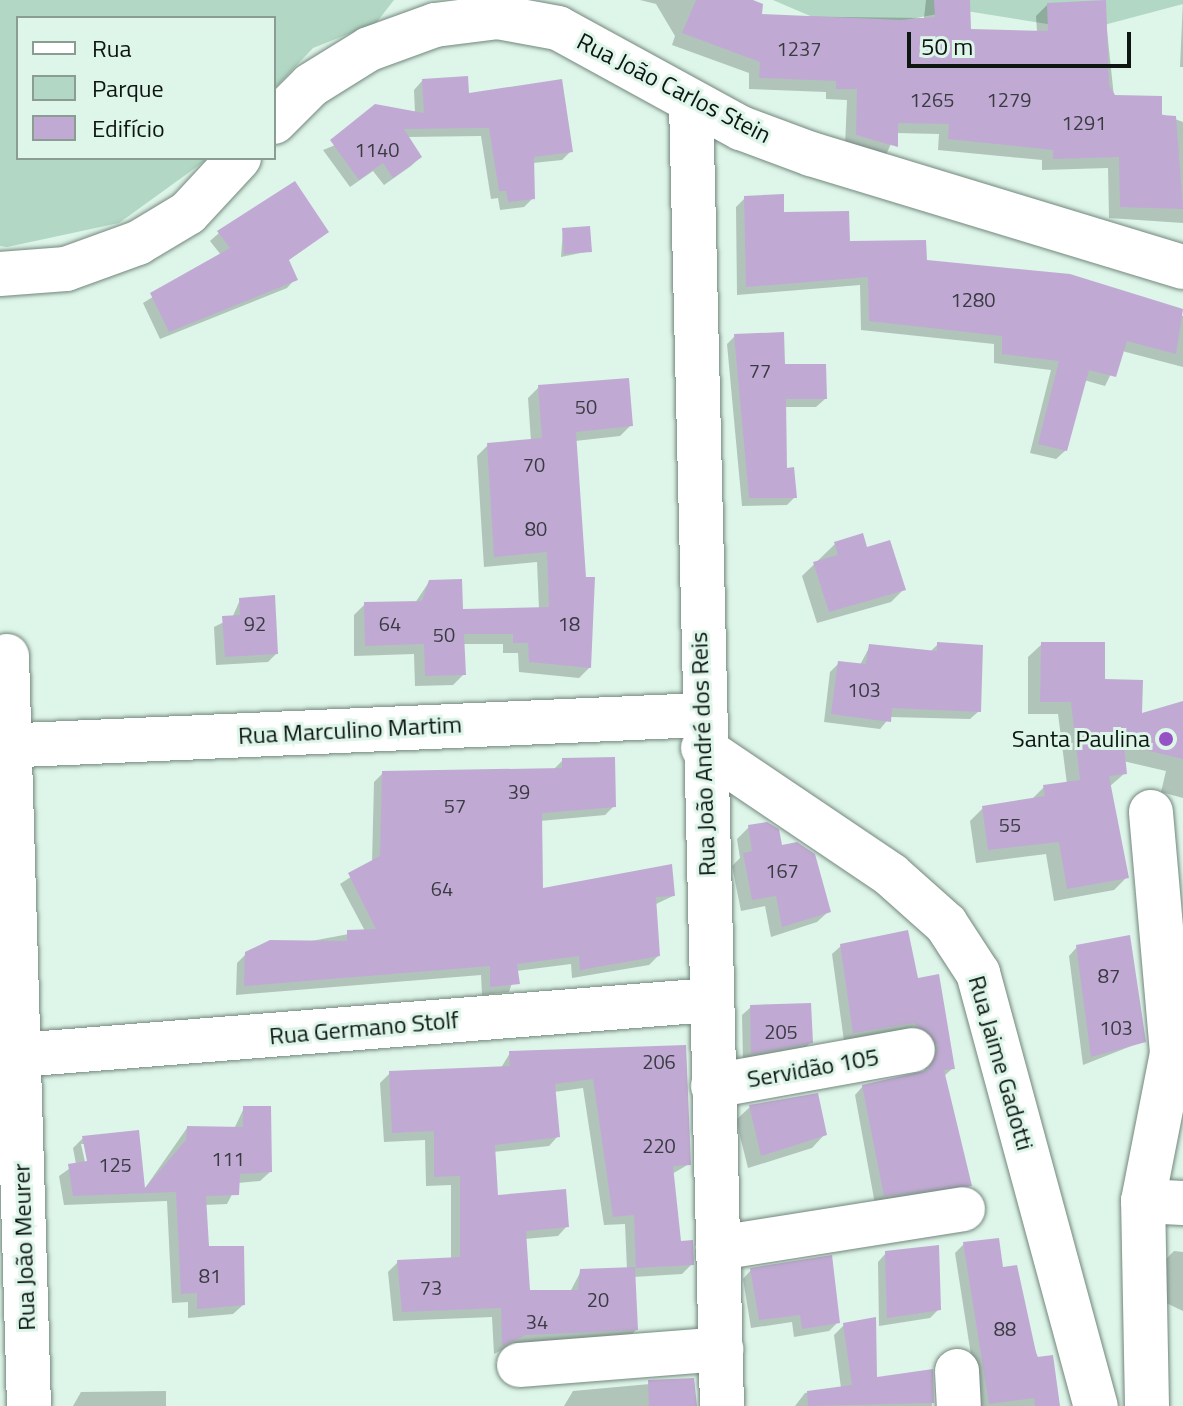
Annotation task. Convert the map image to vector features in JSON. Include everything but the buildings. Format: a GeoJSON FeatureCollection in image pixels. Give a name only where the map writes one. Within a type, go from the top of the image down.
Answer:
{"type":"FeatureCollection","features":[{"type":"Feature","properties":{"kind":"street","name":"Rua João Carlos Stein"},"geometry":{"type":"LineString","coordinates":[[276,120],[311,85],[369,49],[435,25],[498,17],[558,28],[691,102],[811,154],[1183,267]]}},
{"type":"Feature","properties":{"kind":"street","name":"Rua João André dos Reis"},"geometry":{"type":"LineString","coordinates":[[691,102],[702,731],[722,1406]]}},
{"type":"Feature","properties":{"kind":"street"},"geometry":{"type":"LineString","coordinates":[[0,274],[66,269],[138,243],[188,213],[237,160]]}},
{"type":"Feature","properties":{"kind":"street","name":"Rua João Meurer"},"geometry":{"type":"LineString","coordinates":[[7,656],[5,746],[19,1055],[29,1406]]}},
{"type":"Feature","properties":{"kind":"street","name":"Rua Marculino Martim"},"geometry":{"type":"LineString","coordinates":[[5,746],[702,731]]}},
{"type":"Feature","properties":{"kind":"street","name":"Rua Jaime Gadotti"},"geometry":{"type":"LineString","coordinates":[[702,731],[891,875],[946,924],[978,973],[1096,1406]]}},
{"type":"Feature","properties":{"kind":"street"},"geometry":{"type":"LineString","coordinates":[[1147,1406],[1172,1053],[1151,812]]}},
{"type":"Feature","properties":{"kind":"street","name":"Rua Germano Stolf"},"geometry":{"type":"LineString","coordinates":[[19,1055],[710,1000]]}},
{"type":"Feature","properties":{"kind":"street","name":"Servidão 105"},"geometry":{"type":"LineString","coordinates":[[713,1086],[913,1050]]}},
{"type":"Feature","properties":{"kind":"street"},"geometry":{"type":"LineString","coordinates":[[718,1248],[963,1209]]}},
{"type":"Feature","properties":{"kind":"street"},"geometry":{"type":"LineString","coordinates":[[519,1365],[721,1349]]}},
{"type":"Feature","properties":{"kind":"green space"},"geometry":{"type":"Polygon","coordinates":[[[0,0],[394,0],[376,23],[313,48],[276,87],[276,16],[16,16],[16,160],[206,160],[119,223],[0,246],[0,0]]]}},
{"type":"Feature","properties":{"kind":"green space"},"geometry":{"type":"Polygon","coordinates":[[[773,0],[1183,0],[1183,4],[1085,30],[960,10],[845,31],[773,0]]]}},
{"type":"Feature","properties":{"kind":"place","name":"Santa Paulina"},"geometry":{"type":"Point","coordinates":[1166,739]}}]}
